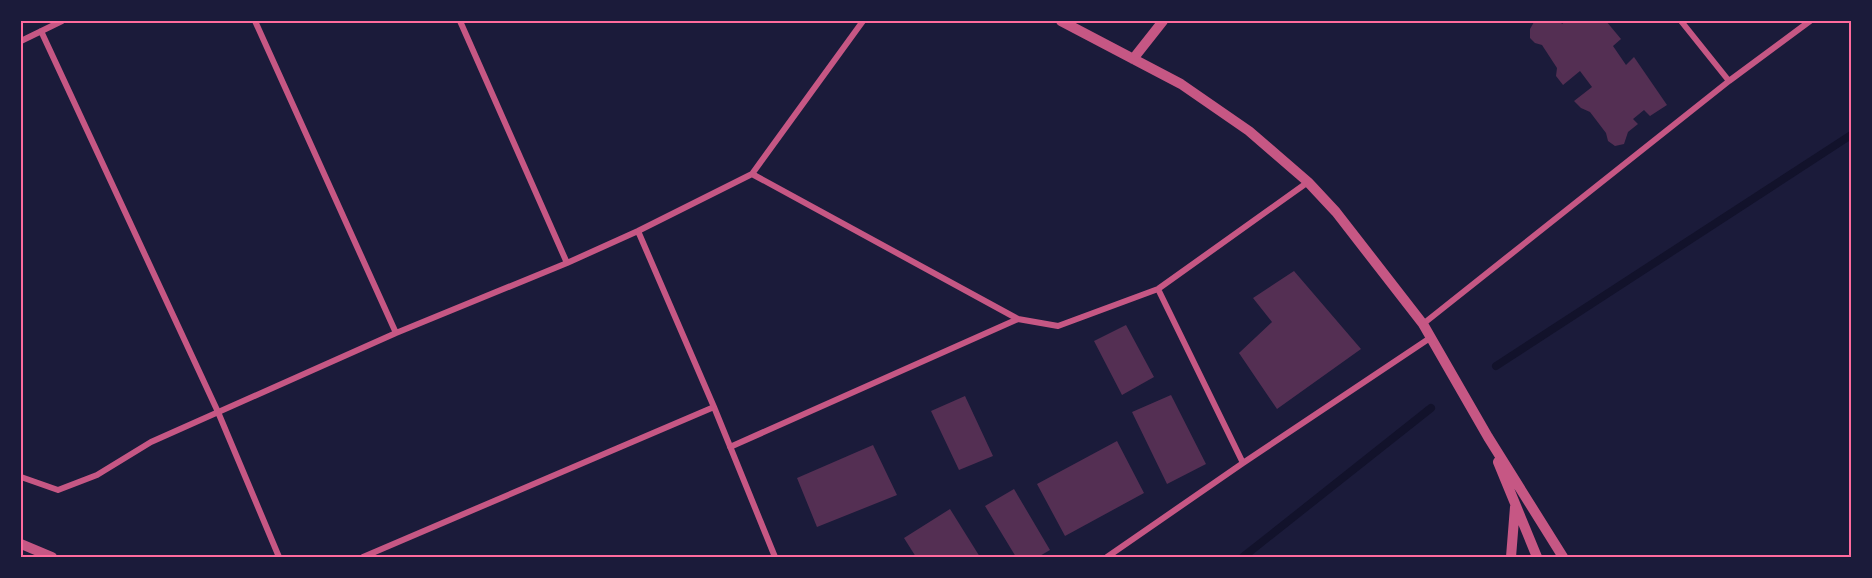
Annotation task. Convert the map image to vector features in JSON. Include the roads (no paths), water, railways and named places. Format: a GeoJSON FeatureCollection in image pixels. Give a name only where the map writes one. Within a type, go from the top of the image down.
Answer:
{"type":"FeatureCollection","features":[{"type":"Feature","properties":{"kind":"street"},"geometry":{"type":"LineString","coordinates":[[21,41],[62,21]]}},
{"type":"Feature","properties":{"kind":"street"},"geometry":{"type":"LineString","coordinates":[[255,21],[396,333]]}},
{"type":"Feature","properties":{"kind":"street"},"geometry":{"type":"LineString","coordinates":[[460,21],[567,263]]}},
{"type":"Feature","properties":{"kind":"street"},"geometry":{"type":"LineString","coordinates":[[21,477],[58,490],[97,475],[151,442],[396,333],[567,263],[638,231],[752,174],[863,21]]}},
{"type":"Feature","properties":{"kind":"street"},"geometry":{"type":"LineString","coordinates":[[1061,21],[1181,84],[1249,131],[1308,182],[1336,212],[1422,324],[1488,437],[1563,557]]}},
{"type":"Feature","properties":{"kind":"street"},"geometry":{"type":"LineString","coordinates":[[1133,59],[1163,21]]}},
{"type":"Feature","properties":{"kind":"street"},"geometry":{"type":"LineString","coordinates":[[1682,21],[1729,81]]}},
{"type":"Feature","properties":{"kind":"street"},"geometry":{"type":"LineString","coordinates":[[1422,324],[1729,81],[1810,21]]}},
{"type":"Feature","properties":{"kind":"street"},"geometry":{"type":"LineString","coordinates":[[41,31],[218,412],[279,557]]}},
{"type":"Feature","properties":{"kind":"street"},"geometry":{"type":"LineString","coordinates":[[752,174],[1018,319],[1058,326],[1158,289],[1308,182]]}},
{"type":"Feature","properties":{"kind":"street"},"geometry":{"type":"LineString","coordinates":[[638,231],[714,407],[775,557]]}},
{"type":"Feature","properties":{"kind":"street"},"geometry":{"type":"LineString","coordinates":[[1158,289],[1243,463]]}},
{"type":"Feature","properties":{"kind":"street"},"geometry":{"type":"LineString","coordinates":[[730,447],[1018,319]]}},
{"type":"Feature","properties":{"kind":"street"},"geometry":{"type":"LineString","coordinates":[[1107,557],[1430,338]]}},
{"type":"Feature","properties":{"kind":"street"},"geometry":{"type":"LineString","coordinates":[[363,557],[714,407]]}},
{"type":"Feature","properties":{"kind":"street"},"geometry":{"type":"LineString","coordinates":[[1488,437],[1537,557]]}},
{"type":"Feature","properties":{"kind":"street"},"geometry":{"type":"LineString","coordinates":[[1511,557],[1515,503]]}},
{"type":"Feature","properties":{"kind":"street"},"geometry":{"type":"LineString","coordinates":[[21,544],[52,557]]}},
{"type":"Feature","properties":{"kind":"waterway"},"geometry":{"type":"LineString","coordinates":[[1496,366],[1851,135]]}},
{"type":"Feature","properties":{"kind":"waterway"},"geometry":{"type":"LineString","coordinates":[[1243,557],[1431,408]]}}]}
